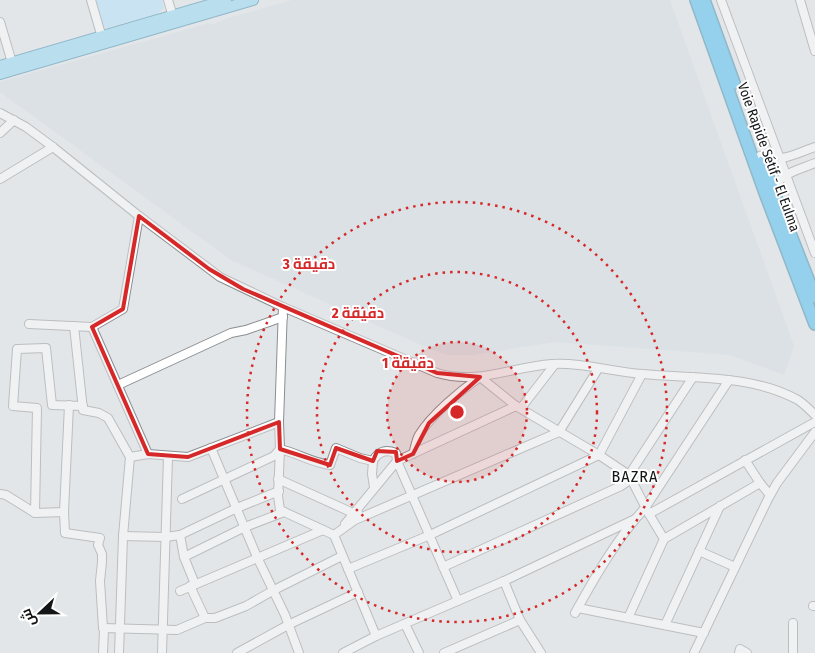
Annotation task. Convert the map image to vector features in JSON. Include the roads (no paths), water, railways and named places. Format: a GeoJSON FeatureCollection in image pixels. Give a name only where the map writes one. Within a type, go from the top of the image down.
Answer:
{"type":"FeatureCollection","features":[{"type":"Feature","properties":{"kind":"highway","name":"Voie Rapide Sétif - El Eulma"},"geometry":{"type":"LineString","coordinates":[[696,0],[765,193],[815,324]]}},
{"type":"Feature","properties":{"kind":"highway","name":"Voie Rapide Sétif - El Eulma"},"geometry":{"type":"LineString","coordinates":[[704,0],[772,190],[815,297]]}},
{"type":"Feature","properties":{"kind":"main road"},"geometry":{"type":"LineString","coordinates":[[174,19],[226,0]]}},
{"type":"Feature","properties":{"kind":"main road"},"geometry":{"type":"LineString","coordinates":[[0,74],[13,66],[174,19],[253,0]]}},
{"type":"Feature","properties":{"kind":"main road"},"geometry":{"type":"LineString","coordinates":[[0,66],[13,66]]}},
{"type":"Feature","properties":{"kind":"street"},"geometry":{"type":"LineString","coordinates":[[91,0],[103,40]]}},
{"type":"Feature","properties":{"kind":"street"},"geometry":{"type":"LineString","coordinates":[[168,0],[174,19]]}},
{"type":"Feature","properties":{"kind":"street"},"geometry":{"type":"LineString","coordinates":[[721,0],[815,252]]}},
{"type":"Feature","properties":{"kind":"street"},"geometry":{"type":"LineString","coordinates":[[800,0],[815,50]]}},
{"type":"Feature","properties":{"kind":"street"},"geometry":{"type":"LineString","coordinates":[[0,22],[13,66]]}},
{"type":"Feature","properties":{"kind":"street"},"geometry":{"type":"LineString","coordinates":[[0,113],[14,120],[53,147],[139,216],[220,277],[283,307],[436,373],[458,378],[480,377],[555,364],[642,374],[729,380],[760,386],[799,401],[815,415]]}},
{"type":"Feature","properties":{"kind":"street"},"geometry":{"type":"LineString","coordinates":[[0,133],[14,120]]}},
{"type":"Feature","properties":{"kind":"street"},"geometry":{"type":"LineString","coordinates":[[0,180],[53,147]]}},
{"type":"Feature","properties":{"kind":"street"},"geometry":{"type":"LineString","coordinates":[[760,156],[771,160],[780,159],[815,147]]}},
{"type":"Feature","properties":{"kind":"street"},"geometry":{"type":"LineString","coordinates":[[772,190],[778,180],[786,174],[815,164]]}},
{"type":"Feature","properties":{"kind":"street"},"geometry":{"type":"LineString","coordinates":[[29,324],[92,327],[123,309],[139,216]]}},
{"type":"Feature","properties":{"kind":"street"},"geometry":{"type":"LineString","coordinates":[[283,307],[278,504],[280,510],[334,534]]}},
{"type":"Feature","properties":{"kind":"street"},"geometry":{"type":"LineString","coordinates":[[118,385],[231,333],[246,330],[283,317]]}},
{"type":"Feature","properties":{"kind":"street"},"geometry":{"type":"LineString","coordinates":[[74,326],[83,410],[99,413],[108,418],[130,457],[123,536],[119,653]]}},
{"type":"Feature","properties":{"kind":"street"},"geometry":{"type":"LineString","coordinates":[[92,327],[148,454]]}},
{"type":"Feature","properties":{"kind":"street"},"geometry":{"type":"LineString","coordinates":[[52,406],[46,348],[17,349],[13,406],[37,408],[69,405],[83,406]]}},
{"type":"Feature","properties":{"kind":"street"},"geometry":{"type":"LineString","coordinates":[[334,534],[371,494],[374,487],[397,461],[518,407],[555,364]]}},
{"type":"Feature","properties":{"kind":"street"},"geometry":{"type":"LineString","coordinates":[[341,528],[355,520],[559,432],[598,368]]}},
{"type":"Feature","properties":{"kind":"street"},"geometry":{"type":"LineString","coordinates":[[348,569],[430,534],[599,456],[642,374]]}},
{"type":"Feature","properties":{"kind":"street"},"geometry":{"type":"LineString","coordinates":[[480,377],[518,407],[629,475],[664,539]]}},
{"type":"Feature","properties":{"kind":"street"},"geometry":{"type":"LineString","coordinates":[[413,454],[419,436],[429,423],[458,393],[480,377]]}},
{"type":"Feature","properties":{"kind":"street"},"geometry":{"type":"LineString","coordinates":[[444,568],[627,482],[629,475],[693,377]]}},
{"type":"Feature","properties":{"kind":"street"},"geometry":{"type":"LineString","coordinates":[[647,511],[729,380]]}},
{"type":"Feature","properties":{"kind":"street"},"geometry":{"type":"LineString","coordinates":[[69,405],[64,512],[65,533],[100,538],[98,545],[102,554],[100,581],[104,630],[103,653]]}},
{"type":"Feature","properties":{"kind":"street"},"geometry":{"type":"LineString","coordinates":[[36,513],[37,408]]}},
{"type":"Feature","properties":{"kind":"street"},"geometry":{"type":"LineString","coordinates":[[130,457],[148,454],[188,457],[279,422]]}},
{"type":"Feature","properties":{"kind":"street"},"geometry":{"type":"LineString","coordinates":[[343,653],[376,636],[504,581],[635,519],[815,422]]}},
{"type":"Feature","properties":{"kind":"street"},"geometry":{"type":"LineString","coordinates":[[694,653],[770,495],[815,432]]}},
{"type":"Feature","properties":{"kind":"street"},"geometry":{"type":"LineString","coordinates":[[211,448],[257,557],[274,590],[299,653]]}},
{"type":"Feature","properties":{"kind":"street"},"geometry":{"type":"LineString","coordinates":[[280,448],[318,463],[330,465],[336,448],[373,461]]}},
{"type":"Feature","properties":{"kind":"street"},"geometry":{"type":"LineString","coordinates":[[182,498],[274,456],[280,448]]}},
{"type":"Feature","properties":{"kind":"street"},"geometry":{"type":"LineString","coordinates":[[374,487],[372,474],[373,461],[376,454],[381,451],[396,453],[397,461],[414,496],[458,601]]}},
{"type":"Feature","properties":{"kind":"street"},"geometry":{"type":"LineString","coordinates":[[162,653],[168,457]]}},
{"type":"Feature","properties":{"kind":"street"},"geometry":{"type":"LineString","coordinates":[[745,460],[770,495]]}},
{"type":"Feature","properties":{"kind":"street"},"geometry":{"type":"LineString","coordinates":[[278,479],[353,513],[373,513]]}},
{"type":"Feature","properties":{"kind":"street"},"geometry":{"type":"LineString","coordinates":[[628,618],[664,539],[760,483]]}},
{"type":"Feature","properties":{"kind":"street"},"geometry":{"type":"LineString","coordinates":[[123,536],[165,537],[180,535],[278,491]]}},
{"type":"Feature","properties":{"kind":"street"},"geometry":{"type":"LineString","coordinates":[[0,494],[6,495],[36,513],[64,512]]}},
{"type":"Feature","properties":{"kind":"street"},"geometry":{"type":"LineString","coordinates":[[665,625],[720,506]]}},
{"type":"Feature","properties":{"kind":"street"},"geometry":{"type":"LineString","coordinates":[[184,557],[245,527],[284,512]]}},
{"type":"Feature","properties":{"kind":"street"},"geometry":{"type":"LineString","coordinates":[[635,519],[596,575],[576,611],[628,618],[704,633]]}},
{"type":"Feature","properties":{"kind":"street"},"geometry":{"type":"LineString","coordinates":[[180,591],[323,530]]}},
{"type":"Feature","properties":{"kind":"street"},"geometry":{"type":"LineString","coordinates":[[334,534],[376,636]]}},
{"type":"Feature","properties":{"kind":"street"},"geometry":{"type":"LineString","coordinates":[[180,535],[184,557],[206,618]]}},
{"type":"Feature","properties":{"kind":"street"},"geometry":{"type":"LineString","coordinates":[[699,551],[735,567]]}},
{"type":"Feature","properties":{"kind":"street"},"geometry":{"type":"LineString","coordinates":[[103,628],[177,630],[206,618],[215,618],[246,606],[342,556]]}},
{"type":"Feature","properties":{"kind":"street"},"geometry":{"type":"LineString","coordinates":[[504,581],[520,620],[541,653]]}},
{"type":"Feature","properties":{"kind":"street"},"geometry":{"type":"LineString","coordinates":[[237,653],[288,625],[358,592]]}},
{"type":"Feature","properties":{"kind":"street"},"geometry":{"type":"LineString","coordinates":[[444,653],[520,620]]}},
{"type":"Feature","properties":{"kind":"street"},"geometry":{"type":"LineString","coordinates":[[793,623],[793,653]]}},
{"type":"Feature","properties":{"kind":"street"},"geometry":{"type":"LineString","coordinates":[[406,624],[419,653]]}},
{"type":"Feature","properties":{"kind":"street"},"geometry":{"type":"LineString","coordinates":[[738,653],[740,649],[747,653]]}},
{"type":"Feature","properties":{"kind":"district","name":"BAZRA"},"geometry":{"type":"Point","coordinates":[635,476]}}]}
